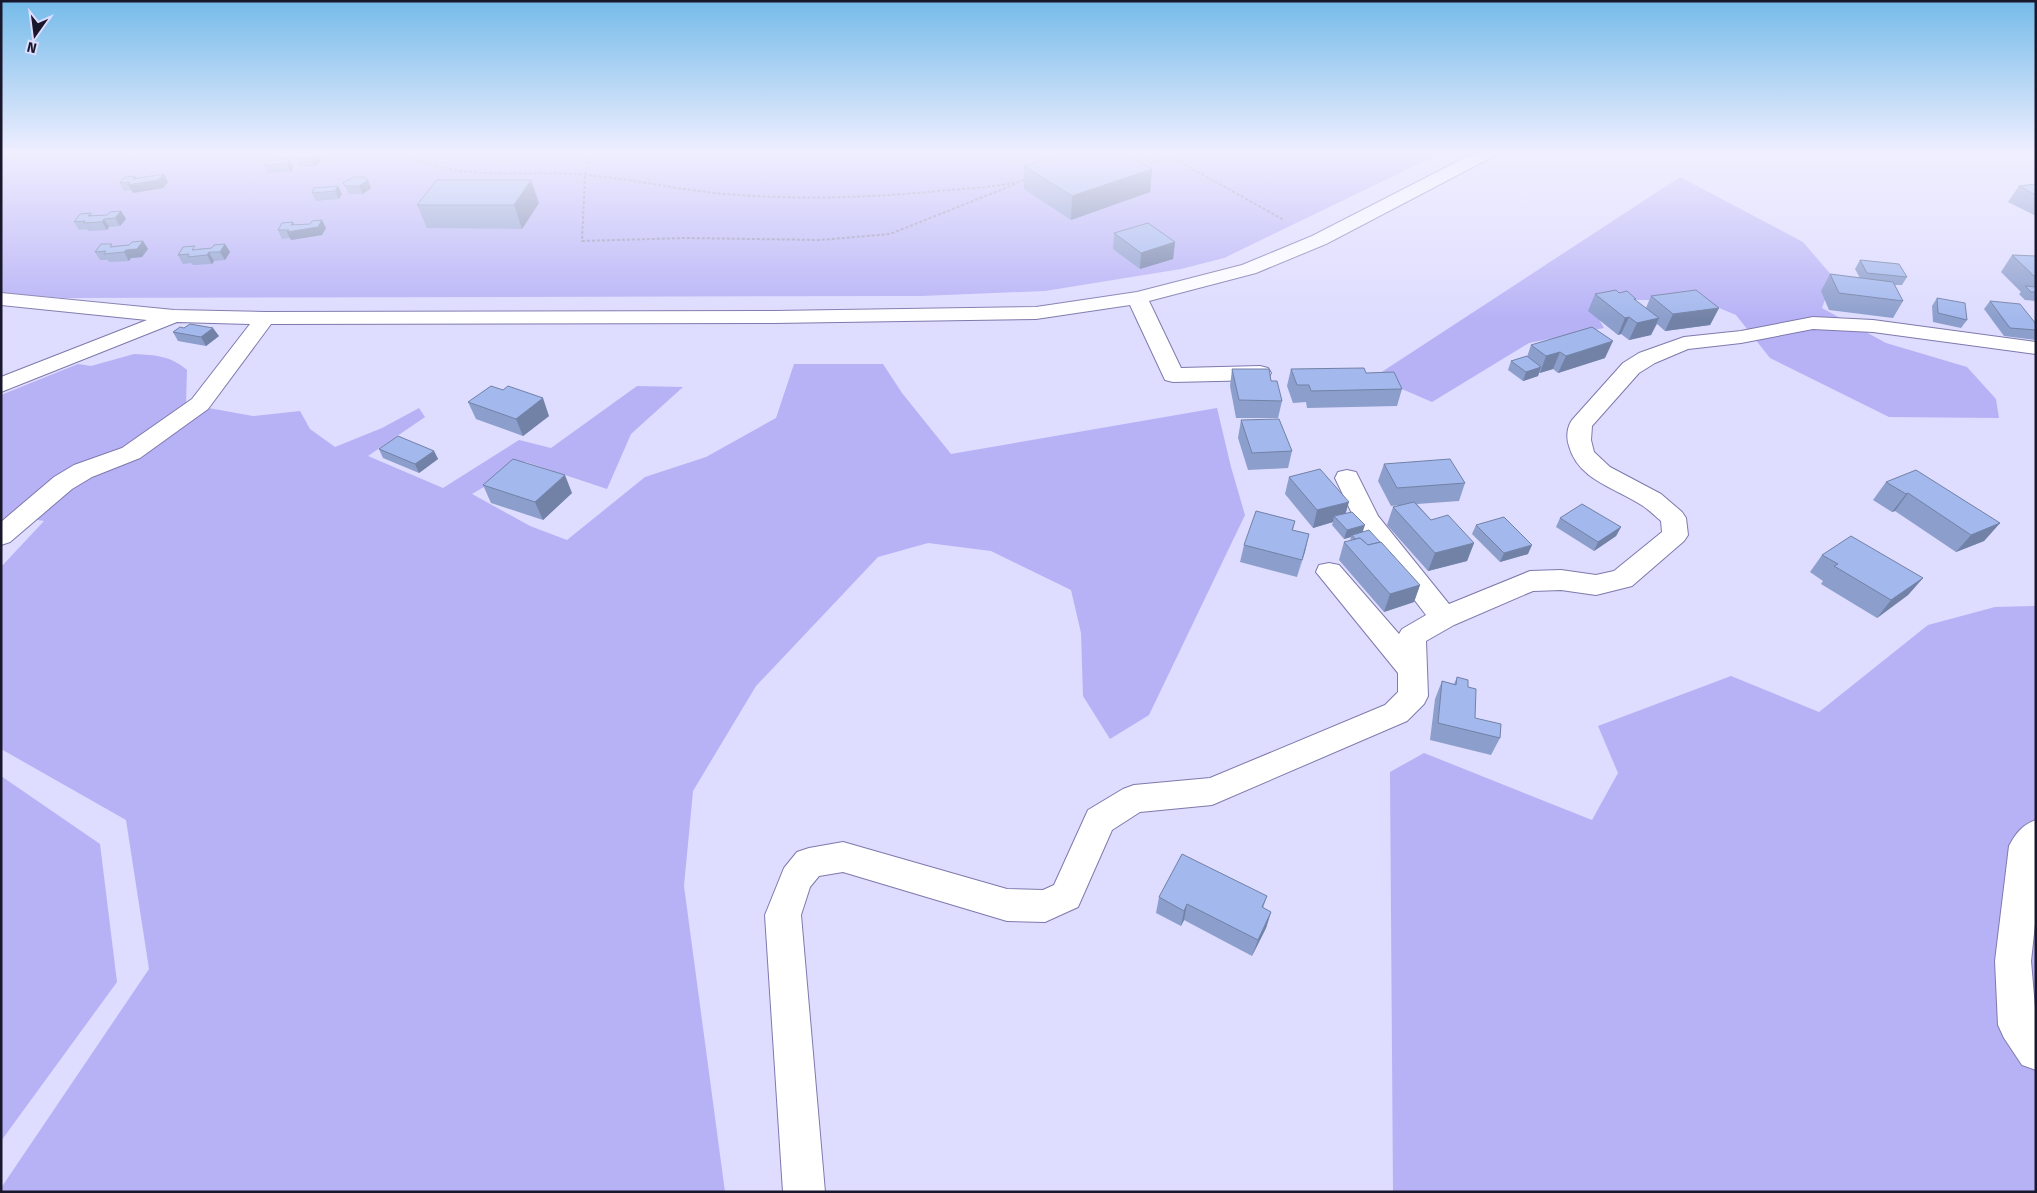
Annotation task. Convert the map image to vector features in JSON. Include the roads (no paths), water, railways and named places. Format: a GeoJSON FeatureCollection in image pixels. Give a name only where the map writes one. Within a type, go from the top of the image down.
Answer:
{"type":"FeatureCollection","features":[{"type":"Feature","properties":{"kind":"street"},"geometry":{"type":"LineString","coordinates":[[1,299],[174,316],[265,318],[774,317],[1017,314],[1075,308],[1137,298],[1204,282],[1266,262],[1319,240],[1381,208]]}},
{"type":"Feature","properties":{"kind":"street"},"geometry":{"type":"LineString","coordinates":[[1137,298],[1173,375],[1260,373]]}},
{"type":"Feature","properties":{"kind":"street"},"geometry":{"type":"LineString","coordinates":[[1,385],[174,316]]}},
{"type":"Feature","properties":{"kind":"street"},"geometry":{"type":"LineString","coordinates":[[1,536],[63,484],[83,471],[131,453],[200,404],[265,318]]}},
{"type":"Feature","properties":{"kind":"street"},"geometry":{"type":"LineString","coordinates":[[804,1192],[783,915],[796,879],[809,863],[843,857],[1007,905],[1045,906],[1066,896],[1100,820],[1134,799],[1212,791],[1396,713],[1413,696],[1412,636],[1444,618],[1530,581],[1561,580],[1596,585],[1622,579],[1674,535],[1673,518],[1652,500],[1602,474],[1580,452],[1577,437],[1580,426],[1631,368],[1647,358],[1684,343],[1741,337],[1813,323],[1873,326],[2036,348]]}},
{"type":"Feature","properties":{"kind":"street"},"geometry":{"type":"LineString","coordinates":[[1347,478],[1367,520],[1444,618]]}},
{"type":"Feature","properties":{"kind":"street"},"geometry":{"type":"LineString","coordinates":[[1329,572],[1414,672]]}},
{"type":"Feature","properties":{"kind":"street"},"geometry":{"type":"LineString","coordinates":[[2036,834],[2026,846],[2013,961],[2017,1025],[2036,1051]]}}]}
